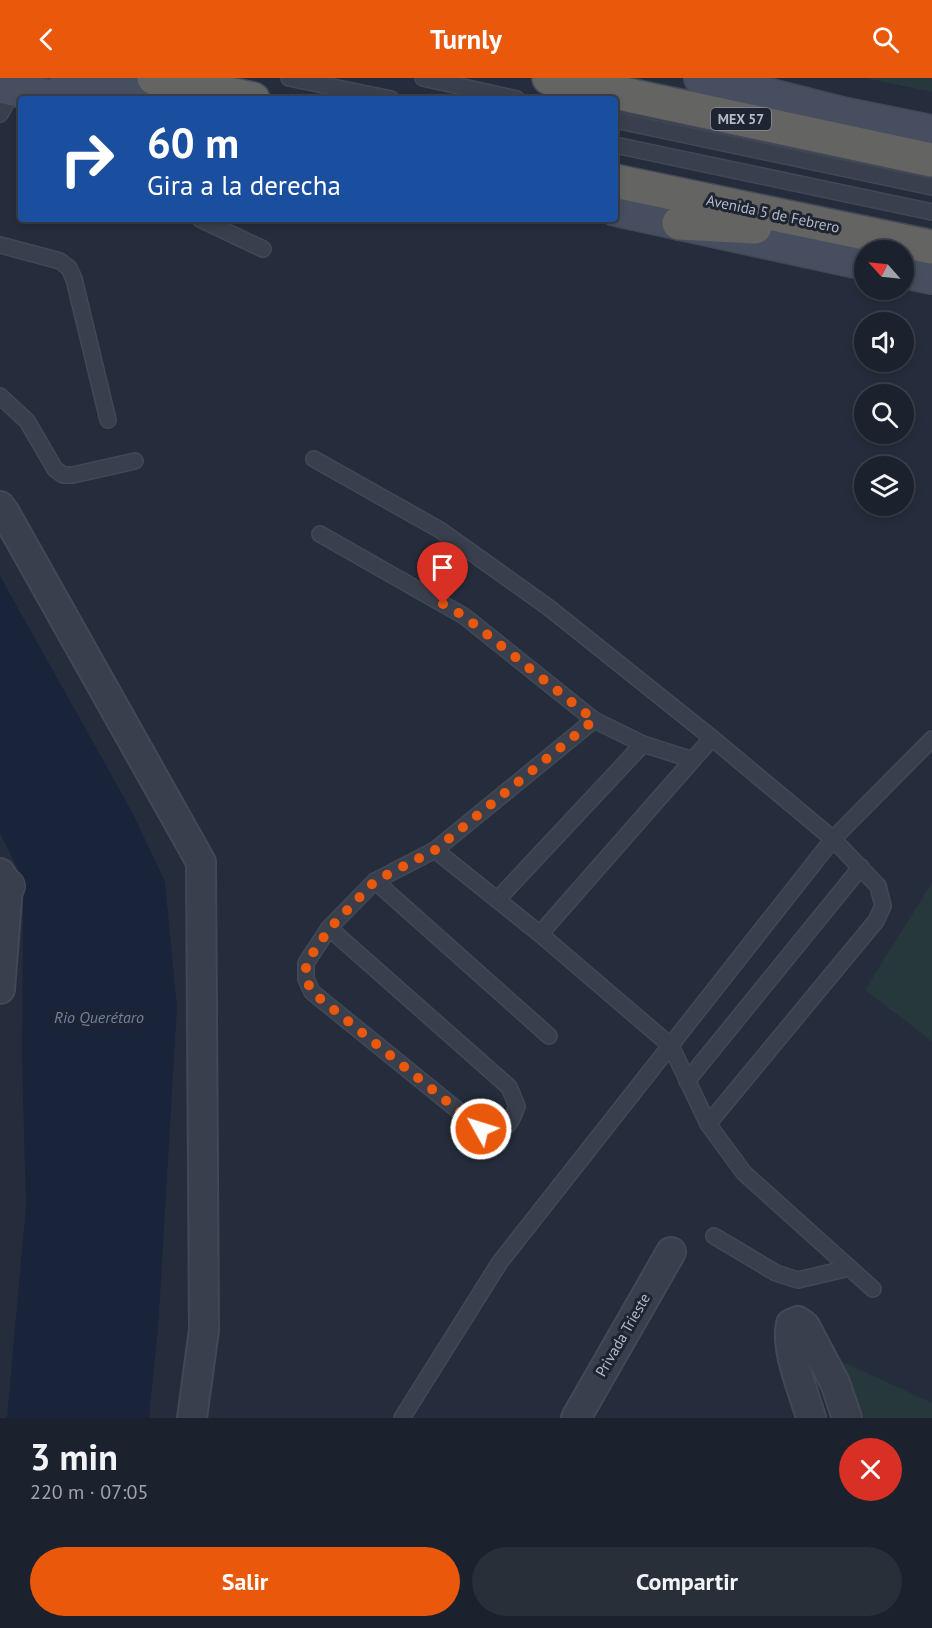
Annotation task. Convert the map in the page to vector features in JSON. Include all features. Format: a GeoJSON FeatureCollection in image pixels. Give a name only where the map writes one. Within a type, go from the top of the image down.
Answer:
{"type":"FeatureCollection","features":[{"type":"Feature","properties":{"kind":"highway"},"geometry":{"type":"LineString","coordinates":[[154,78],[239,96]]}},
{"type":"Feature","properties":{"kind":"highway","name":"MEX 57"},"geometry":{"type":"LineString","coordinates":[[549,78],[932,160]]}},
{"type":"Feature","properties":{"kind":"highway"},"geometry":{"type":"LineString","coordinates":[[747,120],[932,141]]}},
{"type":"Feature","properties":{"kind":"highway","name":"Avenida 5 de Febrero"},"geometry":{"type":"LineString","coordinates":[[618,182],[854,245]]}},
{"type":"Feature","properties":{"kind":"highway"},"geometry":{"type":"LineString","coordinates":[[679,223],[854,246]]}},
{"type":"Feature","properties":{"kind":"highway","name":"Avenida 5 de Febrero"},"geometry":{"type":"LineString","coordinates":[[914,247],[932,247]]}},
{"type":"Feature","properties":{"kind":"main road"},"geometry":{"type":"LineString","coordinates":[[68,78],[153,96]]}},
{"type":"Feature","properties":{"kind":"main road"},"geometry":{"type":"LineString","coordinates":[[701,78],[842,114],[932,132]]}},
{"type":"Feature","properties":{"kind":"main road"},"geometry":{"type":"LineString","coordinates":[[618,210],[679,223]]}},
{"type":"Feature","properties":{"kind":"main road"},"geometry":{"type":"LineString","coordinates":[[914,273],[932,277]]}},
{"type":"Feature","properties":{"kind":"street"},"geometry":{"type":"LineString","coordinates":[[0,506],[201,861],[204,1330],[192,1418]]}},
{"type":"Feature","properties":{"kind":"street"},"geometry":{"type":"LineString","coordinates":[[0,989],[3,881]]}},
{"type":"Feature","properties":{"kind":"street","name":"Privada Trieste"},"geometry":{"type":"LineString","coordinates":[[576,1418],[671,1252]]}},
{"type":"Feature","properties":{"kind":"street"},"geometry":{"type":"LineString","coordinates":[[812,1418],[791,1351],[789,1335],[791,1324],[798,1321],[805,1326],[835,1383],[847,1418]]}},
{"type":"Feature","properties":{"kind":"street"},"geometry":{"type":"LineString","coordinates":[[812,1418],[835,1383]]}},
{"type":"Feature","properties":{"kind":"lane"},"geometry":{"type":"LineString","coordinates":[[289,78],[376,96]]}},
{"type":"Feature","properties":{"kind":"lane"},"geometry":{"type":"LineString","coordinates":[[423,78],[504,96]]}},
{"type":"Feature","properties":{"kind":"lane"},"geometry":{"type":"LineString","coordinates":[[618,121],[932,187]]}},
{"type":"Feature","properties":{"kind":"lane"},"geometry":{"type":"LineString","coordinates":[[618,146],[932,212]]}},
{"type":"Feature","properties":{"kind":"lane"},"geometry":{"type":"LineString","coordinates":[[206,222],[262,249]]}},
{"type":"Feature","properties":{"kind":"lane"},"geometry":{"type":"LineString","coordinates":[[0,245],[60,261],[69,268],[74,279],[108,420]]}},
{"type":"Feature","properties":{"kind":"lane"},"geometry":{"type":"LineString","coordinates":[[0,396],[27,421],[55,469],[63,475],[73,475],[135,461]]}},
{"type":"Feature","properties":{"kind":"lane"},"geometry":{"type":"LineString","coordinates":[[314,459],[440,530],[548,607],[712,738],[833,839],[878,886],[883,906],[876,921],[708,1124]]}},
{"type":"Feature","properties":{"kind":"lane"},"geometry":{"type":"LineString","coordinates":[[320,534],[464,616],[594,720],[643,744],[693,760]]}},
{"type":"Feature","properties":{"kind":"lane"},"geometry":{"type":"LineString","coordinates":[[330,928],[509,1087],[517,1106],[511,1124],[499,1131],[481,1129],[312,992],[306,979],[306,963],[330,928],[375,881],[435,850],[594,720]]}},
{"type":"Feature","properties":{"kind":"lane"},"geometry":{"type":"LineString","coordinates":[[540,934],[712,738]]}},
{"type":"Feature","properties":{"kind":"lane"},"geometry":{"type":"LineString","coordinates":[[402,1418],[500,1262],[833,839],[932,739]]}},
{"type":"Feature","properties":{"kind":"lane"},"geometry":{"type":"LineString","coordinates":[[497,900],[643,744]]}},
{"type":"Feature","properties":{"kind":"lane"},"geometry":{"type":"LineString","coordinates":[[435,850],[540,934],[671,1046],[708,1124],[744,1173],[873,1289]]}},
{"type":"Feature","properties":{"kind":"lane"},"geometry":{"type":"LineString","coordinates":[[687,1081],[861,867]]}},
{"type":"Feature","properties":{"kind":"lane"},"geometry":{"type":"LineString","coordinates":[[375,881],[549,1036]]}},
{"type":"Feature","properties":{"kind":"lane"},"geometry":{"type":"LineString","coordinates":[[714,1236],[776,1273],[798,1280],[849,1268]]}},
{"type":"Feature","properties":{"kind":"shaded area"},"geometry":{"type":"Polygon","coordinates":[[[866,78],[932,78],[932,92],[866,78]]]}},
{"type":"Feature","properties":{"kind":"shaded area"},"geometry":{"type":"Polygon","coordinates":[[[932,883],[932,1041],[865,990],[932,883]]]}},
{"type":"Feature","properties":{"kind":"shaded area"},"geometry":{"type":"Polygon","coordinates":[[[843,1362],[932,1403],[932,1418],[860,1418],[843,1362]]]}},
{"type":"Feature","properties":{"kind":"water","name":"Rio Querétaro"},"geometry":{"type":"Polygon","coordinates":[[[0,576],[132,812],[165,882],[177,1007],[158,1329],[149,1418],[7,1418],[26,1206],[22,1058],[23,909],[18,869],[0,833],[0,576]]]}},
{"type":"Feature","properties":{"kind":"route"},"geometry":{"type":"LineString","coordinates":[[443,604],[464,616],[594,720],[435,850],[375,881],[330,928],[306,963],[306,979],[312,992],[481,1129]]}}]}
